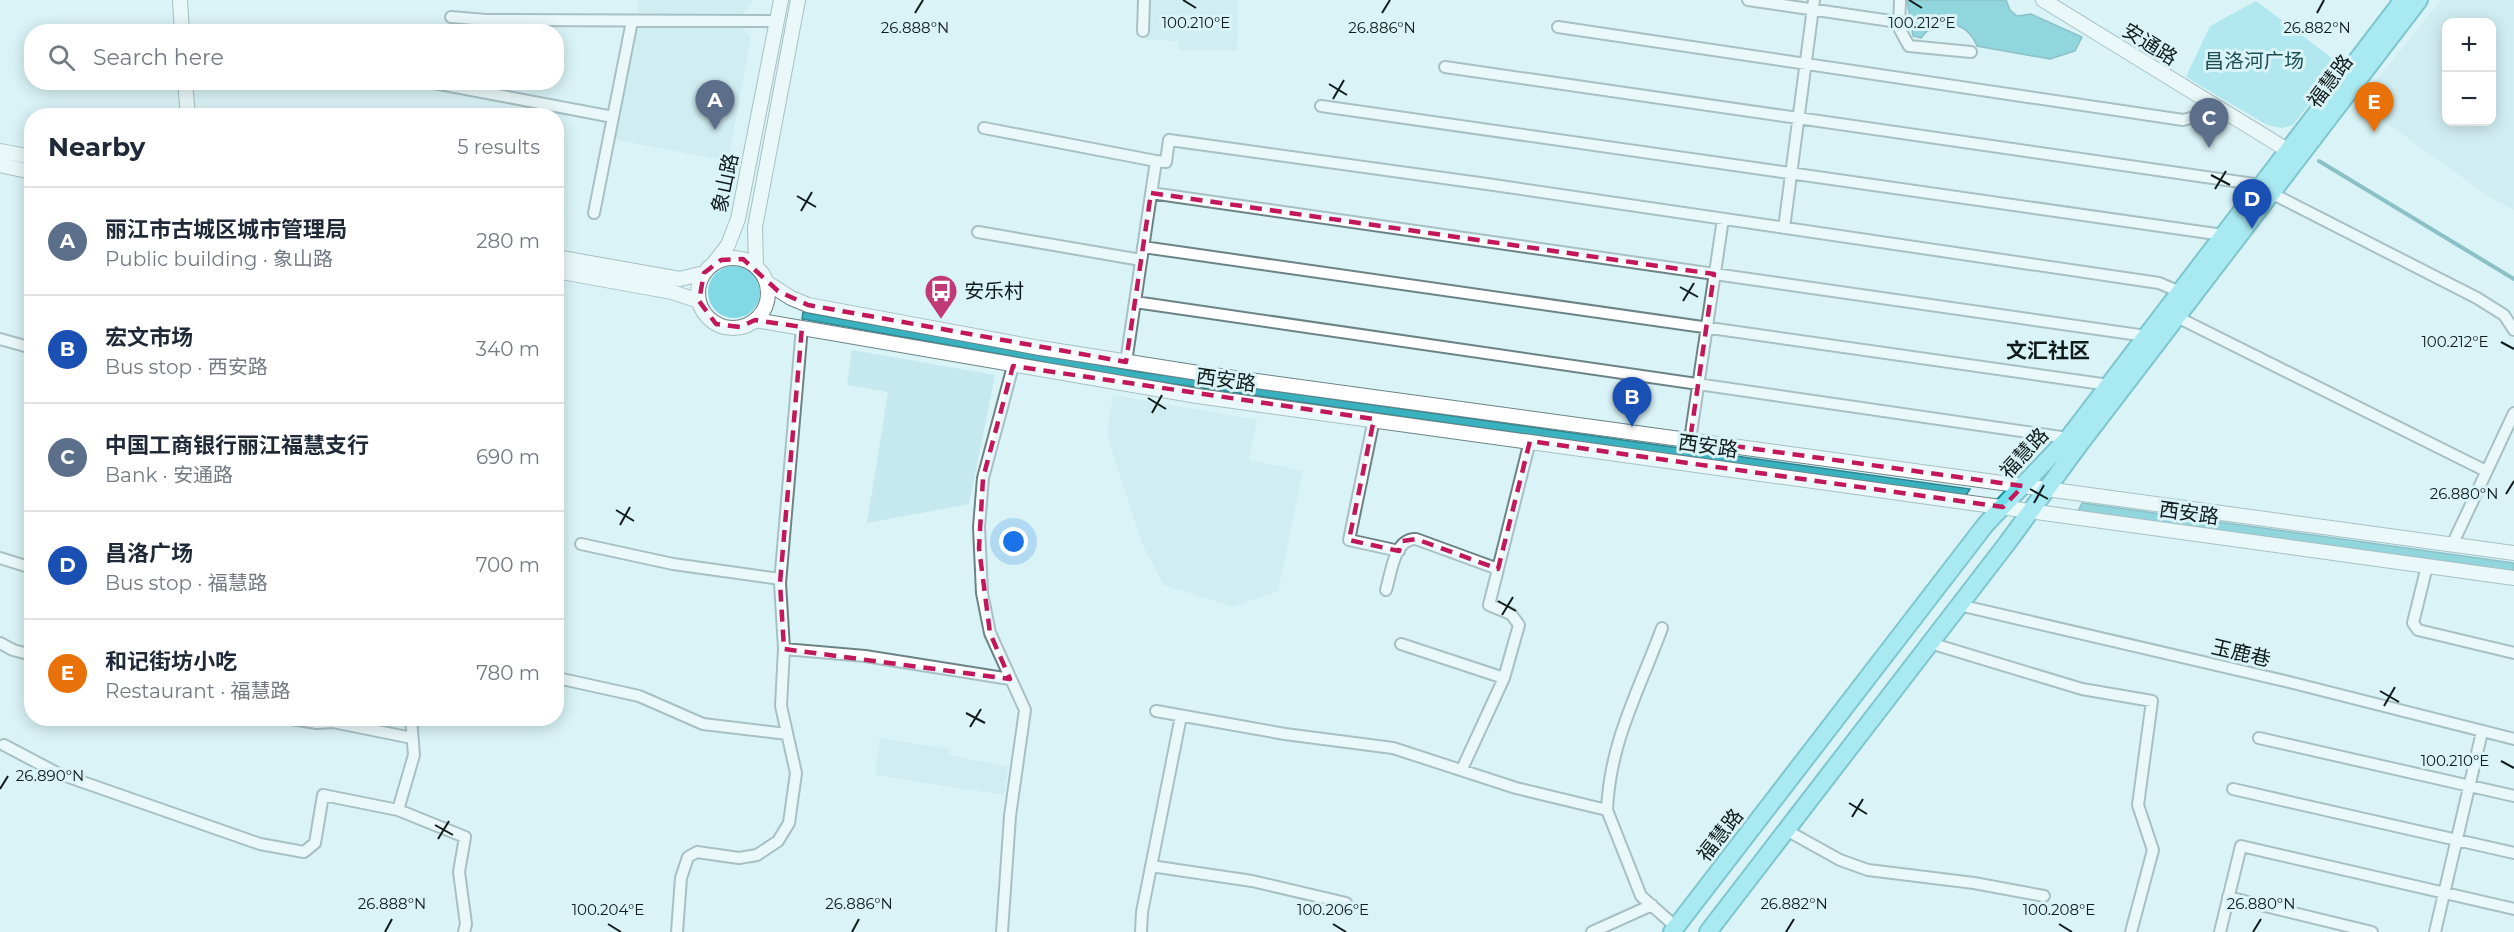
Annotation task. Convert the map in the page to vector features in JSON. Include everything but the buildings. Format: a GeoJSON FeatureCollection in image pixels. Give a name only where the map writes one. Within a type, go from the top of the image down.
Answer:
{"type":"FeatureCollection","features":[{"type":"Feature","properties":{"kind":"main road","name":"福慧路"},"geometry":{"type":"LineString","coordinates":[[2293,154],[2403,0]]}},
{"type":"Feature","properties":{"kind":"main road","name":"福慧路"},"geometry":{"type":"LineString","coordinates":[[1714,930],[1786,830],[2031,511],[2176,317],[2266,189],[2419,0]]}},
{"type":"Feature","properties":{"kind":"main road","name":"福慧路"},"geometry":{"type":"LineString","coordinates":[[1674,929],[1986,524],[2068,438],[2223,235],[2266,189]]}},
{"type":"Feature","properties":{"kind":"street"},"geometry":{"type":"LineString","coordinates":[[180,0],[182,24]]}},
{"type":"Feature","properties":{"kind":"street","name":"象山路"},"geometry":{"type":"LineString","coordinates":[[714,263],[728,245],[736,228],[781,0]]}},
{"type":"Feature","properties":{"kind":"street","name":"象山路"},"geometry":{"type":"LineString","coordinates":[[756,267],[755,227],[798,0]]}},
{"type":"Feature","properties":{"kind":"street"},"geometry":{"type":"LineString","coordinates":[[1143,31],[1144,0]]}},
{"type":"Feature","properties":{"kind":"street"},"geometry":{"type":"LineString","coordinates":[[1748,0],[1813,5],[1898,22]]}},
{"type":"Feature","properties":{"kind":"street"},"geometry":{"type":"LineString","coordinates":[[1900,0],[1898,22],[1901,34],[1909,46],[1971,52]]}},
{"type":"Feature","properties":{"kind":"street","name":"安通路"},"geometry":{"type":"LineString","coordinates":[[2043,0],[2293,154]]}},
{"type":"Feature","properties":{"kind":"street"},"geometry":{"type":"LineString","coordinates":[[1784,228],[1813,5]]}},
{"type":"Feature","properties":{"kind":"street"},"geometry":{"type":"LineString","coordinates":[[451,17],[486,20],[777,21]]}},
{"type":"Feature","properties":{"kind":"street"},"geometry":{"type":"LineString","coordinates":[[594,213],[632,21]]}},
{"type":"Feature","properties":{"kind":"street"},"geometry":{"type":"LineString","coordinates":[[1558,27],[2183,120],[2222,110]]}},
{"type":"Feature","properties":{"kind":"street"},"geometry":{"type":"LineString","coordinates":[[1445,67],[2266,189],[2477,298],[2504,315],[2514,330]]}},
{"type":"Feature","properties":{"kind":"street"},"geometry":{"type":"LineString","coordinates":[[186,90],[187,108]]}},
{"type":"Feature","properties":{"kind":"street"},"geometry":{"type":"LineString","coordinates":[[471,90],[613,117]]}},
{"type":"Feature","properties":{"kind":"street"},"geometry":{"type":"LineString","coordinates":[[1321,106],[2223,235]]}},
{"type":"Feature","properties":{"kind":"street"},"geometry":{"type":"LineString","coordinates":[[984,128],[1166,162],[1169,140],[2159,284],[2180,292]]}},
{"type":"Feature","properties":{"kind":"street"},"geometry":{"type":"LineString","coordinates":[[0,151],[24,156]]}},
{"type":"Feature","properties":{"kind":"street"},"geometry":{"type":"LineString","coordinates":[[1126,362],[1156,161]]}},
{"type":"Feature","properties":{"kind":"street"},"geometry":{"type":"LineString","coordinates":[[0,165],[24,170]]}},
{"type":"Feature","properties":{"kind":"street"},"geometry":{"type":"LineString","coordinates":[[1151,194],[2146,336]]}},
{"type":"Feature","properties":{"kind":"street"},"geometry":{"type":"LineString","coordinates":[[1690,440],[1723,219]]}},
{"type":"Feature","properties":{"kind":"street"},"geometry":{"type":"LineString","coordinates":[[978,232],[1141,260]]}},
{"type":"Feature","properties":{"kind":"street"},"geometry":{"type":"LineString","coordinates":[[1143,247],[2109,385]]}},
{"type":"Feature","properties":{"kind":"street"},"geometry":{"type":"LineString","coordinates":[[564,257],[680,279],[704,273]]}},
{"type":"Feature","properties":{"kind":"street"},"geometry":{"type":"LineString","coordinates":[[735,258],[756,267],[766,282],[767,298],[755,320],[740,327],[724,327],[710,320],[699,301],[698,286],[704,273],[714,263],[735,258]]}},
{"type":"Feature","properties":{"kind":"street"},"geometry":{"type":"LineString","coordinates":[[564,272],[672,292],[699,301]]}},
{"type":"Feature","properties":{"kind":"street","name":"西安路"},"geometry":{"type":"LineString","coordinates":[[766,282],[791,298],[808,305],[1126,362],[2514,553]]}},
{"type":"Feature","properties":{"kind":"street"},"geometry":{"type":"LineString","coordinates":[[1135,303],[2068,438]]}},
{"type":"Feature","properties":{"kind":"street"},"geometry":{"type":"LineString","coordinates":[[2176,317],[2486,471]]}},
{"type":"Feature","properties":{"kind":"street","name":"西安路"},"geometry":{"type":"LineString","coordinates":[[755,320],[1197,396],[2514,578]]}},
{"type":"Feature","properties":{"kind":"street"},"geometry":{"type":"LineString","coordinates":[[677,932],[681,878],[688,857],[697,852],[750,858],[770,848],[784,833],[789,823],[796,777],[781,706],[784,649],[780,579],[802,327]]}},
{"type":"Feature","properties":{"kind":"street"},"geometry":{"type":"LineString","coordinates":[[0,339],[24,346]]}},
{"type":"Feature","properties":{"kind":"street"},"geometry":{"type":"LineString","coordinates":[[1002,932],[1010,816],[1025,710],[990,633],[982,593],[979,548],[983,478],[1013,366]]}},
{"type":"Feature","properties":{"kind":"street"},"geometry":{"type":"LineString","coordinates":[[2452,545],[2514,413]]}},
{"type":"Feature","properties":{"kind":"street"},"geometry":{"type":"LineString","coordinates":[[1374,419],[1349,540],[1399,551]]}},
{"type":"Feature","properties":{"kind":"street"},"geometry":{"type":"LineString","coordinates":[[1462,769],[1504,678],[1519,625],[1511,614],[1489,605],[1530,441]]}},
{"type":"Feature","properties":{"kind":"street"},"geometry":{"type":"LineString","coordinates":[[1386,590],[1404,541],[1413,539],[1498,569]]}},
{"type":"Feature","properties":{"kind":"street"},"geometry":{"type":"LineString","coordinates":[[581,544],[663,562],[780,579]]}},
{"type":"Feature","properties":{"kind":"street"},"geometry":{"type":"LineString","coordinates":[[0,558],[24,566]]}},
{"type":"Feature","properties":{"kind":"street"},"geometry":{"type":"LineString","coordinates":[[2427,566],[2414,623],[2418,630],[2514,653]]}},
{"type":"Feature","properties":{"kind":"street","name":"玉鹿巷"},"geometry":{"type":"LineString","coordinates":[[1959,605],[2289,682],[2514,739]]}},
{"type":"Feature","properties":{"kind":"street"},"geometry":{"type":"LineString","coordinates":[[1662,628],[1632,700],[1614,752],[1607,810],[1641,896],[1674,929]]}},
{"type":"Feature","properties":{"kind":"street"},"geometry":{"type":"LineString","coordinates":[[0,643],[12,650],[24,653]]}},
{"type":"Feature","properties":{"kind":"street"},"geometry":{"type":"LineString","coordinates":[[1930,643],[2082,689],[2152,701],[2138,805],[2153,850],[2131,932]]}},
{"type":"Feature","properties":{"kind":"street"},"geometry":{"type":"LineString","coordinates":[[1401,644],[1504,678]]}},
{"type":"Feature","properties":{"kind":"street"},"geometry":{"type":"LineString","coordinates":[[784,649],[865,656],[1010,679]]}},
{"type":"Feature","properties":{"kind":"street"},"geometry":{"type":"LineString","coordinates":[[564,679],[639,696],[703,724],[787,734]]}},
{"type":"Feature","properties":{"kind":"street"},"geometry":{"type":"LineString","coordinates":[[1156,711],[1285,734],[1393,748],[1516,788],[1607,810]]}},
{"type":"Feature","properties":{"kind":"street"},"geometry":{"type":"LineString","coordinates":[[1141,932],[1142,912],[1181,716]]}},
{"type":"Feature","properties":{"kind":"street"},"geometry":{"type":"LineString","coordinates":[[353,726],[412,738]]}},
{"type":"Feature","properties":{"kind":"street"},"geometry":{"type":"LineString","coordinates":[[398,810],[414,755],[411,726]]}},
{"type":"Feature","properties":{"kind":"street"},"geometry":{"type":"LineString","coordinates":[[2435,932],[2482,732]]}},
{"type":"Feature","properties":{"kind":"street"},"geometry":{"type":"LineString","coordinates":[[2259,738],[2514,796]]}},
{"type":"Feature","properties":{"kind":"street"},"geometry":{"type":"LineString","coordinates":[[4,745],[57,773],[260,844],[289,850],[304,852],[315,843],[323,795],[398,810],[465,837],[459,872],[466,924],[464,932]]}},
{"type":"Feature","properties":{"kind":"street"},"geometry":{"type":"LineString","coordinates":[[2233,789],[2514,853]]}},
{"type":"Feature","properties":{"kind":"street"},"geometry":{"type":"LineString","coordinates":[[1786,830],[1840,860],[1868,870],[1974,883],[2044,896]]}},
{"type":"Feature","properties":{"kind":"street"},"geometry":{"type":"LineString","coordinates":[[2220,932],[2241,846],[2514,909]]}},
{"type":"Feature","properties":{"kind":"street"},"geometry":{"type":"LineString","coordinates":[[1151,866],[1252,881],[1346,903]]}},
{"type":"Feature","properties":{"kind":"street"},"geometry":{"type":"LineString","coordinates":[[2228,897],[2372,932]]}},
{"type":"Feature","properties":{"kind":"street"},"geometry":{"type":"LineString","coordinates":[[1592,932],[1652,905]]}},
{"type":"Feature","properties":{"kind":"highlighted area"},"geometry":{"type":"Polygon","coordinates":[[[1151,193],[1714,274],[1690,440],[2023,486],[2003,507],[1530,441],[1498,569],[1416,539],[1402,541],[1399,551],[1349,540],[1374,419],[1013,366],[983,478],[979,548],[990,633],[1010,679],[784,649],[780,583],[802,327],[755,320],[740,327],[716,324],[699,301],[704,273],[721,260],[743,259],[778,291],[808,305],[1126,362],[1151,193]]]}},
{"type":"Feature","properties":{"kind":"shaded area"},"geometry":{"type":"Polygon","coordinates":[[[638,0],[754,0],[740,17],[638,13],[638,0]]]}},
{"type":"Feature","properties":{"kind":"shaded area"},"geometry":{"type":"Polygon","coordinates":[[[1147,0],[1238,0],[1237,51],[1179,50],[1179,41],[1146,40],[1147,0]]]}},
{"type":"Feature","properties":{"kind":"shaded area"},"geometry":{"type":"Polygon","coordinates":[[[1907,0],[2006,0],[2010,10],[2017,16],[2031,14],[2082,37],[2075,51],[2050,59],[1977,46],[1966,31],[1951,24],[1935,26],[1921,38],[1913,36],[1907,0]]]}},
{"type":"Feature","properties":{"kind":"shaded area"},"geometry":{"type":"Polygon","coordinates":[[[2441,0],[2514,0],[2514,210],[2491,198],[2359,103],[2441,0]]]}},
{"type":"Feature","properties":{"kind":"shaded area"},"geometry":{"type":"Polygon","coordinates":[[[634,26],[742,26],[751,38],[728,161],[612,139],[634,26]]]}},
{"type":"Feature","properties":{"kind":"shaded area"},"geometry":{"type":"Polygon","coordinates":[[[803,312],[1134,371],[1970,489],[1965,497],[1132,378],[802,319],[803,312]]]}},
{"type":"Feature","properties":{"kind":"shaded area"},"geometry":{"type":"Polygon","coordinates":[[[852,350],[995,375],[969,504],[867,523],[888,392],[847,385],[852,350]]]}},
{"type":"Feature","properties":{"kind":"shaded area"},"geometry":{"type":"Polygon","coordinates":[[[1113,395],[1257,420],[1249,460],[1303,471],[1278,591],[1233,607],[1164,585],[1142,544],[1107,435],[1113,395]]]}},
{"type":"Feature","properties":{"kind":"shaded area"},"geometry":{"type":"Polygon","coordinates":[[[2082,503],[2514,563],[2514,573],[2077,513],[2082,503]]]}},
{"type":"Feature","properties":{"kind":"shaded area"},"geometry":{"type":"Polygon","coordinates":[[[880,738],[950,749],[949,755],[1008,767],[1004,795],[875,775],[880,738]]]}},
{"type":"Feature","properties":{"kind":"green space","name":"昌洛河广场"},"geometry":{"type":"Polygon","coordinates":[[[2256,1],[2340,64],[2293,125],[2282,128],[2267,125],[2186,77],[2210,26],[2256,1]]]}},
{"type":"Feature","properties":{"kind":"green space"},"geometry":{"type":"Polygon","coordinates":[[[734,266],[748,270],[756,278],[760,292],[756,306],[748,314],[734,318],[720,314],[712,306],[708,292],[712,278],[720,270],[734,266]]]}},
{"type":"Feature","properties":{"kind":"waterway"},"geometry":{"type":"LineString","coordinates":[[2319,161],[2514,279]]}},
{"type":"Feature","properties":{"kind":"place","name":"丽江市古城区城市管理局"},"geometry":{"type":"Point","coordinates":[715,130]}},
{"type":"Feature","properties":{"kind":"place","name":"和记街坊小吃"},"geometry":{"type":"Point","coordinates":[2374,132]}},
{"type":"Feature","properties":{"kind":"place","name":"中国工商银行丽江福慧支行"},"geometry":{"type":"Point","coordinates":[2209,148]}},
{"type":"Feature","properties":{"kind":"place","name":"昌洛广场"},"geometry":{"type":"Point","coordinates":[2252,229]}},
{"type":"Feature","properties":{"kind":"place","name":"安乐村"},"geometry":{"type":"Point","coordinates":[941,320]}},
{"type":"Feature","properties":{"kind":"place","name":"宏文市场"},"geometry":{"type":"Point","coordinates":[1632,427]}},
{"type":"Feature","properties":{"kind":"district","name":"文汇社区"},"geometry":{"type":"Point","coordinates":[2048,351]}}]}
